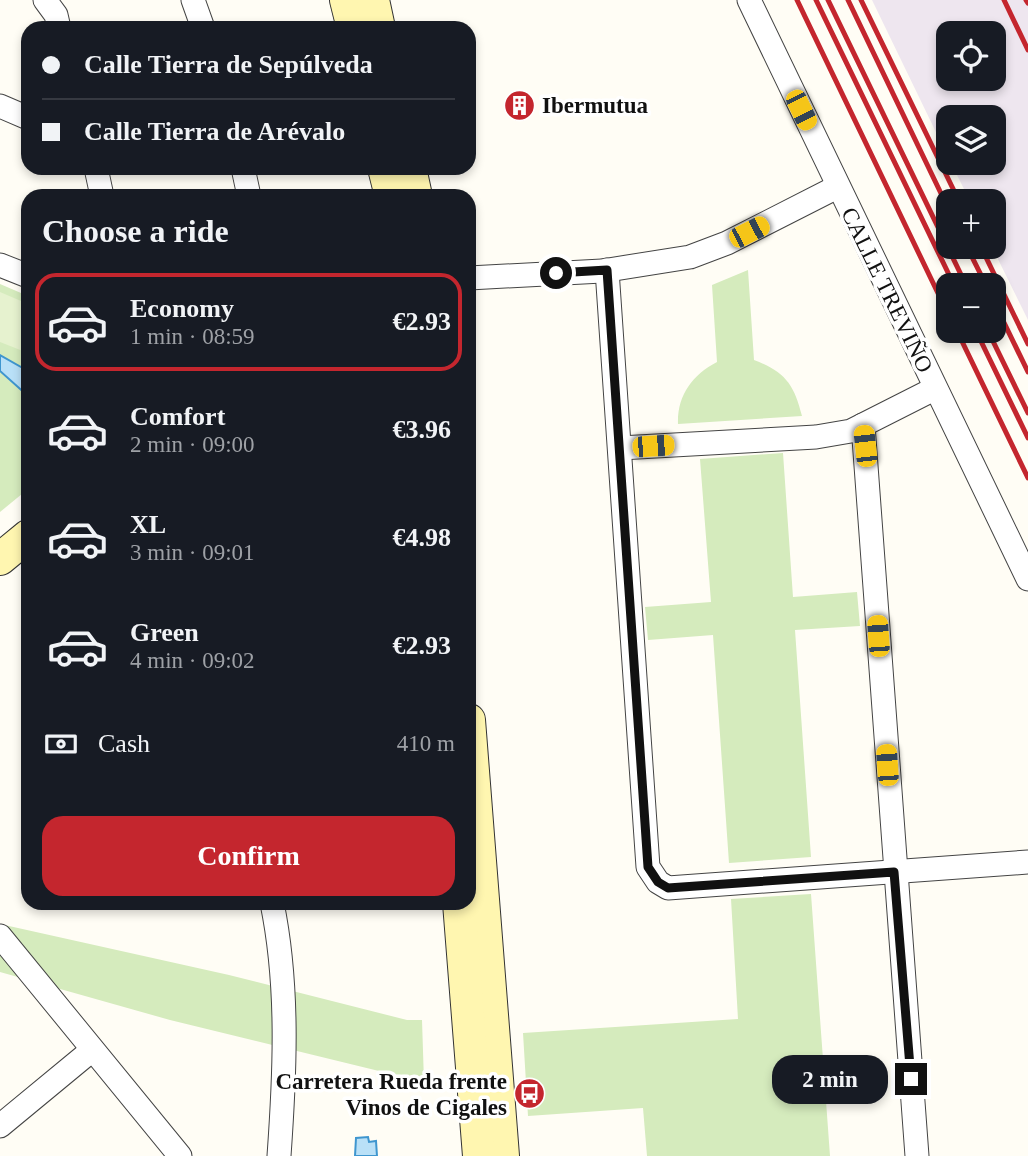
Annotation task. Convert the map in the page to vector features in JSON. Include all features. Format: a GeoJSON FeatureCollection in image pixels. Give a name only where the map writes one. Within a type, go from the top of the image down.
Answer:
{"type":"FeatureCollection","features":[{"type":"Feature","properties":{"kind":"street"},"geometry":{"type":"LineString","coordinates":[[45,0],[57,21]]}},
{"type":"Feature","properties":{"kind":"street"},"geometry":{"type":"LineString","coordinates":[[193,0],[200,21]]}},
{"type":"Feature","properties":{"kind":"street"},"geometry":{"type":"LineString","coordinates":[[346,0],[351,21]]}},
{"type":"Feature","properties":{"kind":"street"},"geometry":{"type":"LineString","coordinates":[[373,0],[378,21]]}},
{"type":"Feature","properties":{"kind":"street","name":"CALLE TREVIÑO"},"geometry":{"type":"LineString","coordinates":[[749,0],[934,389],[1028,579]]}},
{"type":"Feature","properties":{"kind":"street"},"geometry":{"type":"LineString","coordinates":[[0,106],[21,115]]}},
{"type":"Feature","properties":{"kind":"street"},"geometry":{"type":"LineString","coordinates":[[476,278],[607,270],[690,257],[727,243],[837,187]]}},
{"type":"Feature","properties":{"kind":"street"},"geometry":{"type":"LineString","coordinates":[[0,265],[21,273]]}},
{"type":"Feature","properties":{"kind":"street"},"geometry":{"type":"LineString","coordinates":[[607,270],[648,867],[658,882],[668,888],[1028,862]]}},
{"type":"Feature","properties":{"kind":"street"},"geometry":{"type":"LineString","coordinates":[[620,448],[816,437],[851,431],[934,389]]}},
{"type":"Feature","properties":{"kind":"street"},"geometry":{"type":"LineString","coordinates":[[863,425],[917,1156]]}},
{"type":"Feature","properties":{"kind":"street"},"geometry":{"type":"LineString","coordinates":[[0,559],[21,542]]}},
{"type":"Feature","properties":{"kind":"street"},"geometry":{"type":"LineString","coordinates":[[476,810],[503,1156]]}},
{"type":"Feature","properties":{"kind":"street"},"geometry":{"type":"LineString","coordinates":[[273,910],[279,938],[285,1066],[279,1156]]}},
{"type":"Feature","properties":{"kind":"street"},"geometry":{"type":"LineString","coordinates":[[460,910],[479,1156]]}},
{"type":"Feature","properties":{"kind":"street"},"geometry":{"type":"LineString","coordinates":[[0,936],[180,1156]]}},
{"type":"Feature","properties":{"kind":"street"},"geometry":{"type":"LineString","coordinates":[[0,1126],[92,1050]]}},
{"type":"Feature","properties":{"kind":"shaded area"},"geometry":{"type":"Polygon","coordinates":[[[872,0],[1028,0],[1028,320],[998,259],[1006,259],[1006,189],[964,189],[957,175],[1006,175],[1006,105],[936,105],[936,132],[872,0]]]}},
{"type":"Feature","properties":{"kind":"green space"},"geometry":{"type":"Polygon","coordinates":[[[748,270],[754,360],[773,369],[787,380],[802,416],[678,424],[680,404],[688,387],[700,373],[717,362],[712,285],[748,270]]]}},
{"type":"Feature","properties":{"kind":"green space"},"geometry":{"type":"Polygon","coordinates":[[[0,284],[21,293],[21,495],[0,512],[0,284]]]}},
{"type":"Feature","properties":{"kind":"green space"},"geometry":{"type":"Polygon","coordinates":[[[0,292],[21,301],[21,350],[0,342],[0,292]]]}},
{"type":"Feature","properties":{"kind":"green space"},"geometry":{"type":"Polygon","coordinates":[[[783,453],[793,597],[857,592],[860,626],[795,630],[811,857],[729,863],[713,635],[648,640],[645,607],[711,602],[700,459],[783,453]]]}},
{"type":"Feature","properties":{"kind":"green space"},"geometry":{"type":"Polygon","coordinates":[[[811,894],[830,1156],[647,1156],[643,1108],[528,1116],[523,1033],[738,1019],[731,899],[811,894]]]}},
{"type":"Feature","properties":{"kind":"green space"},"geometry":{"type":"Polygon","coordinates":[[[0,924],[229,975],[407,1020],[422,1020],[424,1082],[170,1020],[0,972],[0,924]]]}},
{"type":"Feature","properties":{"kind":"water"},"geometry":{"type":"Polygon","coordinates":[[[0,355],[21,367],[21,390],[0,371],[0,355]]]}},
{"type":"Feature","properties":{"kind":"water"},"geometry":{"type":"Polygon","coordinates":[[[368,1137],[369,1142],[376,1141],[377,1156],[355,1156],[356,1138],[368,1137]]]}},
{"type":"Feature","properties":{"kind":"railway"},"geometry":{"type":"LineString","coordinates":[[797,0],[936,289]]}},
{"type":"Feature","properties":{"kind":"railway"},"geometry":{"type":"LineString","coordinates":[[816,0],[948,273]]}},
{"type":"Feature","properties":{"kind":"railway"},"geometry":{"type":"LineString","coordinates":[[828,0],[960,273]]}},
{"type":"Feature","properties":{"kind":"railway"},"geometry":{"type":"LineString","coordinates":[[848,0],[939,189]]}},
{"type":"Feature","properties":{"kind":"railway"},"geometry":{"type":"LineString","coordinates":[[861,0],[953,189]]}},
{"type":"Feature","properties":{"kind":"railway"},"geometry":{"type":"LineString","coordinates":[[1004,0],[1028,50]]}},
{"type":"Feature","properties":{"kind":"railway"},"geometry":{"type":"LineString","coordinates":[[973,259],[980,273]]}},
{"type":"Feature","properties":{"kind":"railway"},"geometry":{"type":"LineString","coordinates":[[987,259],[1028,344]]}},
{"type":"Feature","properties":{"kind":"railway"},"geometry":{"type":"LineString","coordinates":[[1006,327],[1028,372]]}},
{"type":"Feature","properties":{"kind":"railway"},"geometry":{"type":"LineString","coordinates":[[963,343],[1028,478]]}},
{"type":"Feature","properties":{"kind":"railway"},"geometry":{"type":"LineString","coordinates":[[982,343],[1028,438]]}},
{"type":"Feature","properties":{"kind":"railway"},"geometry":{"type":"LineString","coordinates":[[994,343],[1028,413]]}},
{"type":"Feature","properties":{"kind":"place","name":"Ibermutua"},"geometry":{"type":"Point","coordinates":[519,105]}},
{"type":"Feature","properties":{"kind":"place","name":"Carretera Rueda frente Vinos de Cigales"},"geometry":{"type":"Point","coordinates":[530,1094]}},
{"type":"Feature","properties":{"kind":"route"},"geometry":{"type":"LineString","coordinates":[[556,273],[607,270],[648,867],[658,882],[668,888],[894,872],[911,1079]]}}]}
